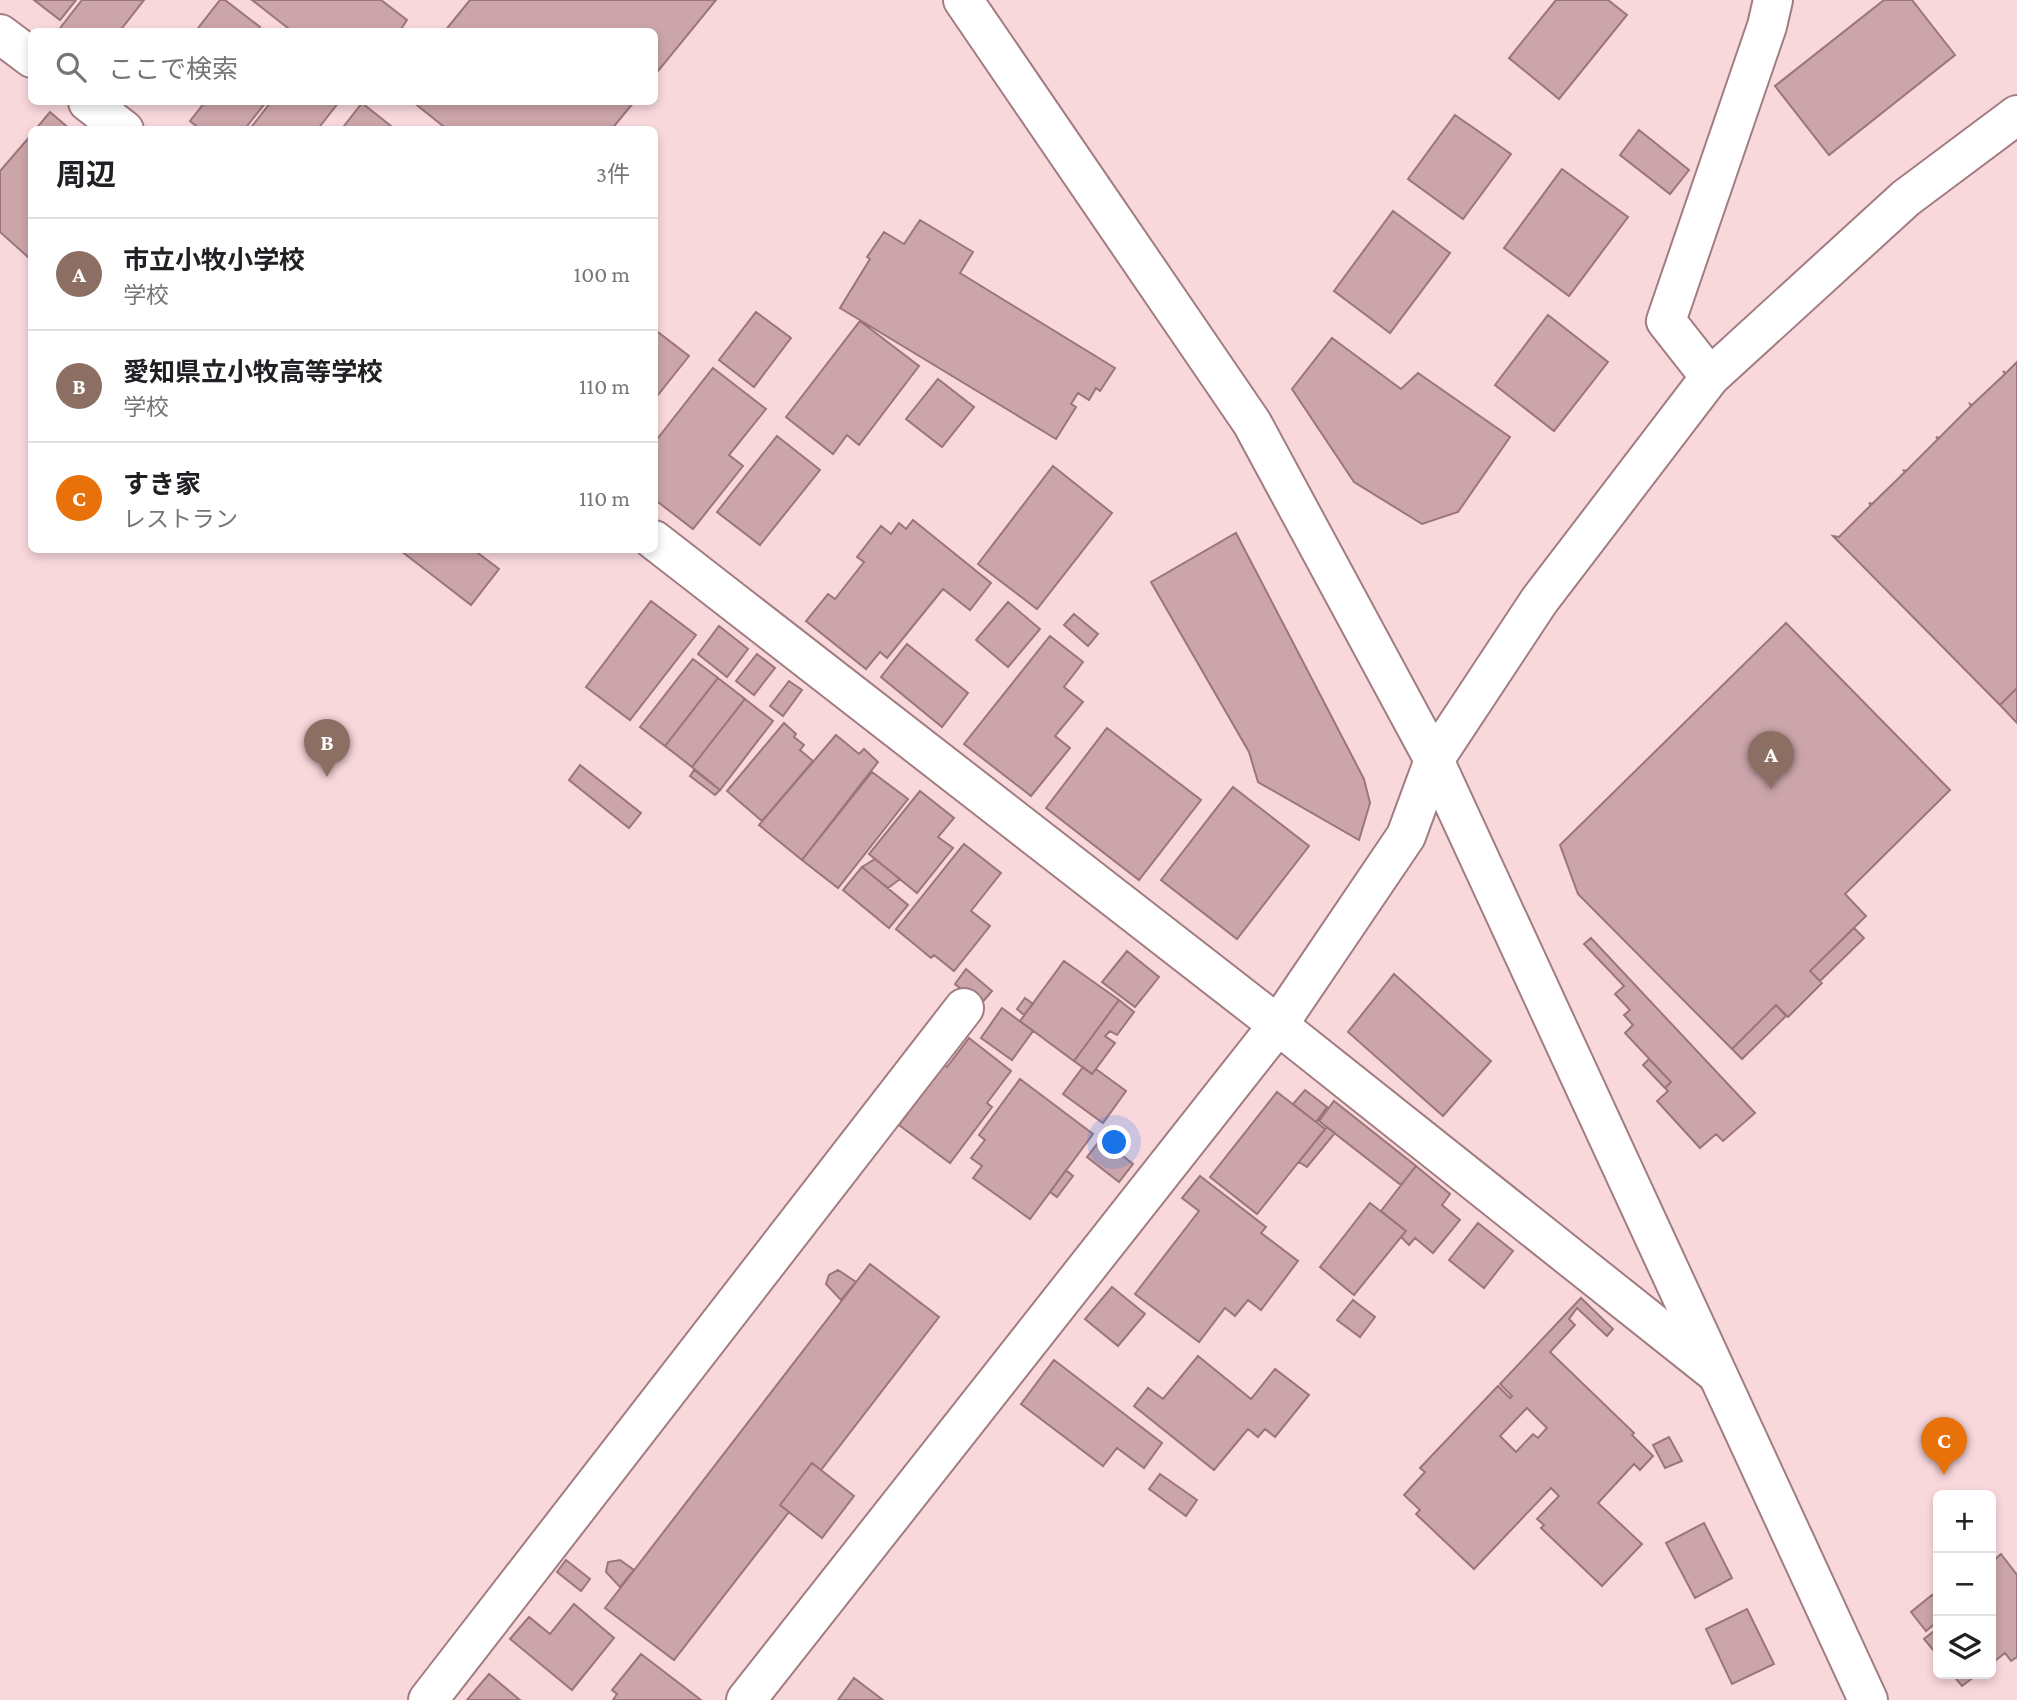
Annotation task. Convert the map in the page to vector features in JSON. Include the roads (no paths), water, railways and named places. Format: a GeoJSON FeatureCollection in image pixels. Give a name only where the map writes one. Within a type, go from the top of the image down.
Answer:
{"type":"FeatureCollection","features":[{"type":"Feature","properties":{"kind":"street"},"geometry":{"type":"LineString","coordinates":[[963,0],[1252,423],[1434,760],[1868,1700]]}},
{"type":"Feature","properties":{"kind":"street"},"geometry":{"type":"LineString","coordinates":[[1710,377],[1666,321],[1768,26],[1773,0]]}},
{"type":"Feature","properties":{"kind":"street"},"geometry":{"type":"LineString","coordinates":[[0,34],[28,55]]}},
{"type":"Feature","properties":{"kind":"street"},"geometry":{"type":"LineString","coordinates":[[92,105],[119,126]]}},
{"type":"Feature","properties":{"kind":"street"},"geometry":{"type":"LineString","coordinates":[[746,1700],[1278,1025],[1406,836],[1434,760],[1539,601],[1710,377],[1906,198],[2017,115]]}},
{"type":"Feature","properties":{"kind":"street"},"geometry":{"type":"LineString","coordinates":[[658,543],[1278,1025],[1717,1374]]}},
{"type":"Feature","properties":{"kind":"street"},"geometry":{"type":"LineString","coordinates":[[428,1700],[964,1008]]}},
{"type":"Feature","properties":{"kind":"place","name":"愛知県立小牧高等学校"},"geometry":{"type":"Point","coordinates":[327,777]}},
{"type":"Feature","properties":{"kind":"place","name":"市立小牧小学校"},"geometry":{"type":"Point","coordinates":[1771,789]}},
{"type":"Feature","properties":{"kind":"place","name":"すき家"},"geometry":{"type":"Point","coordinates":[1944,1475]}}]}
